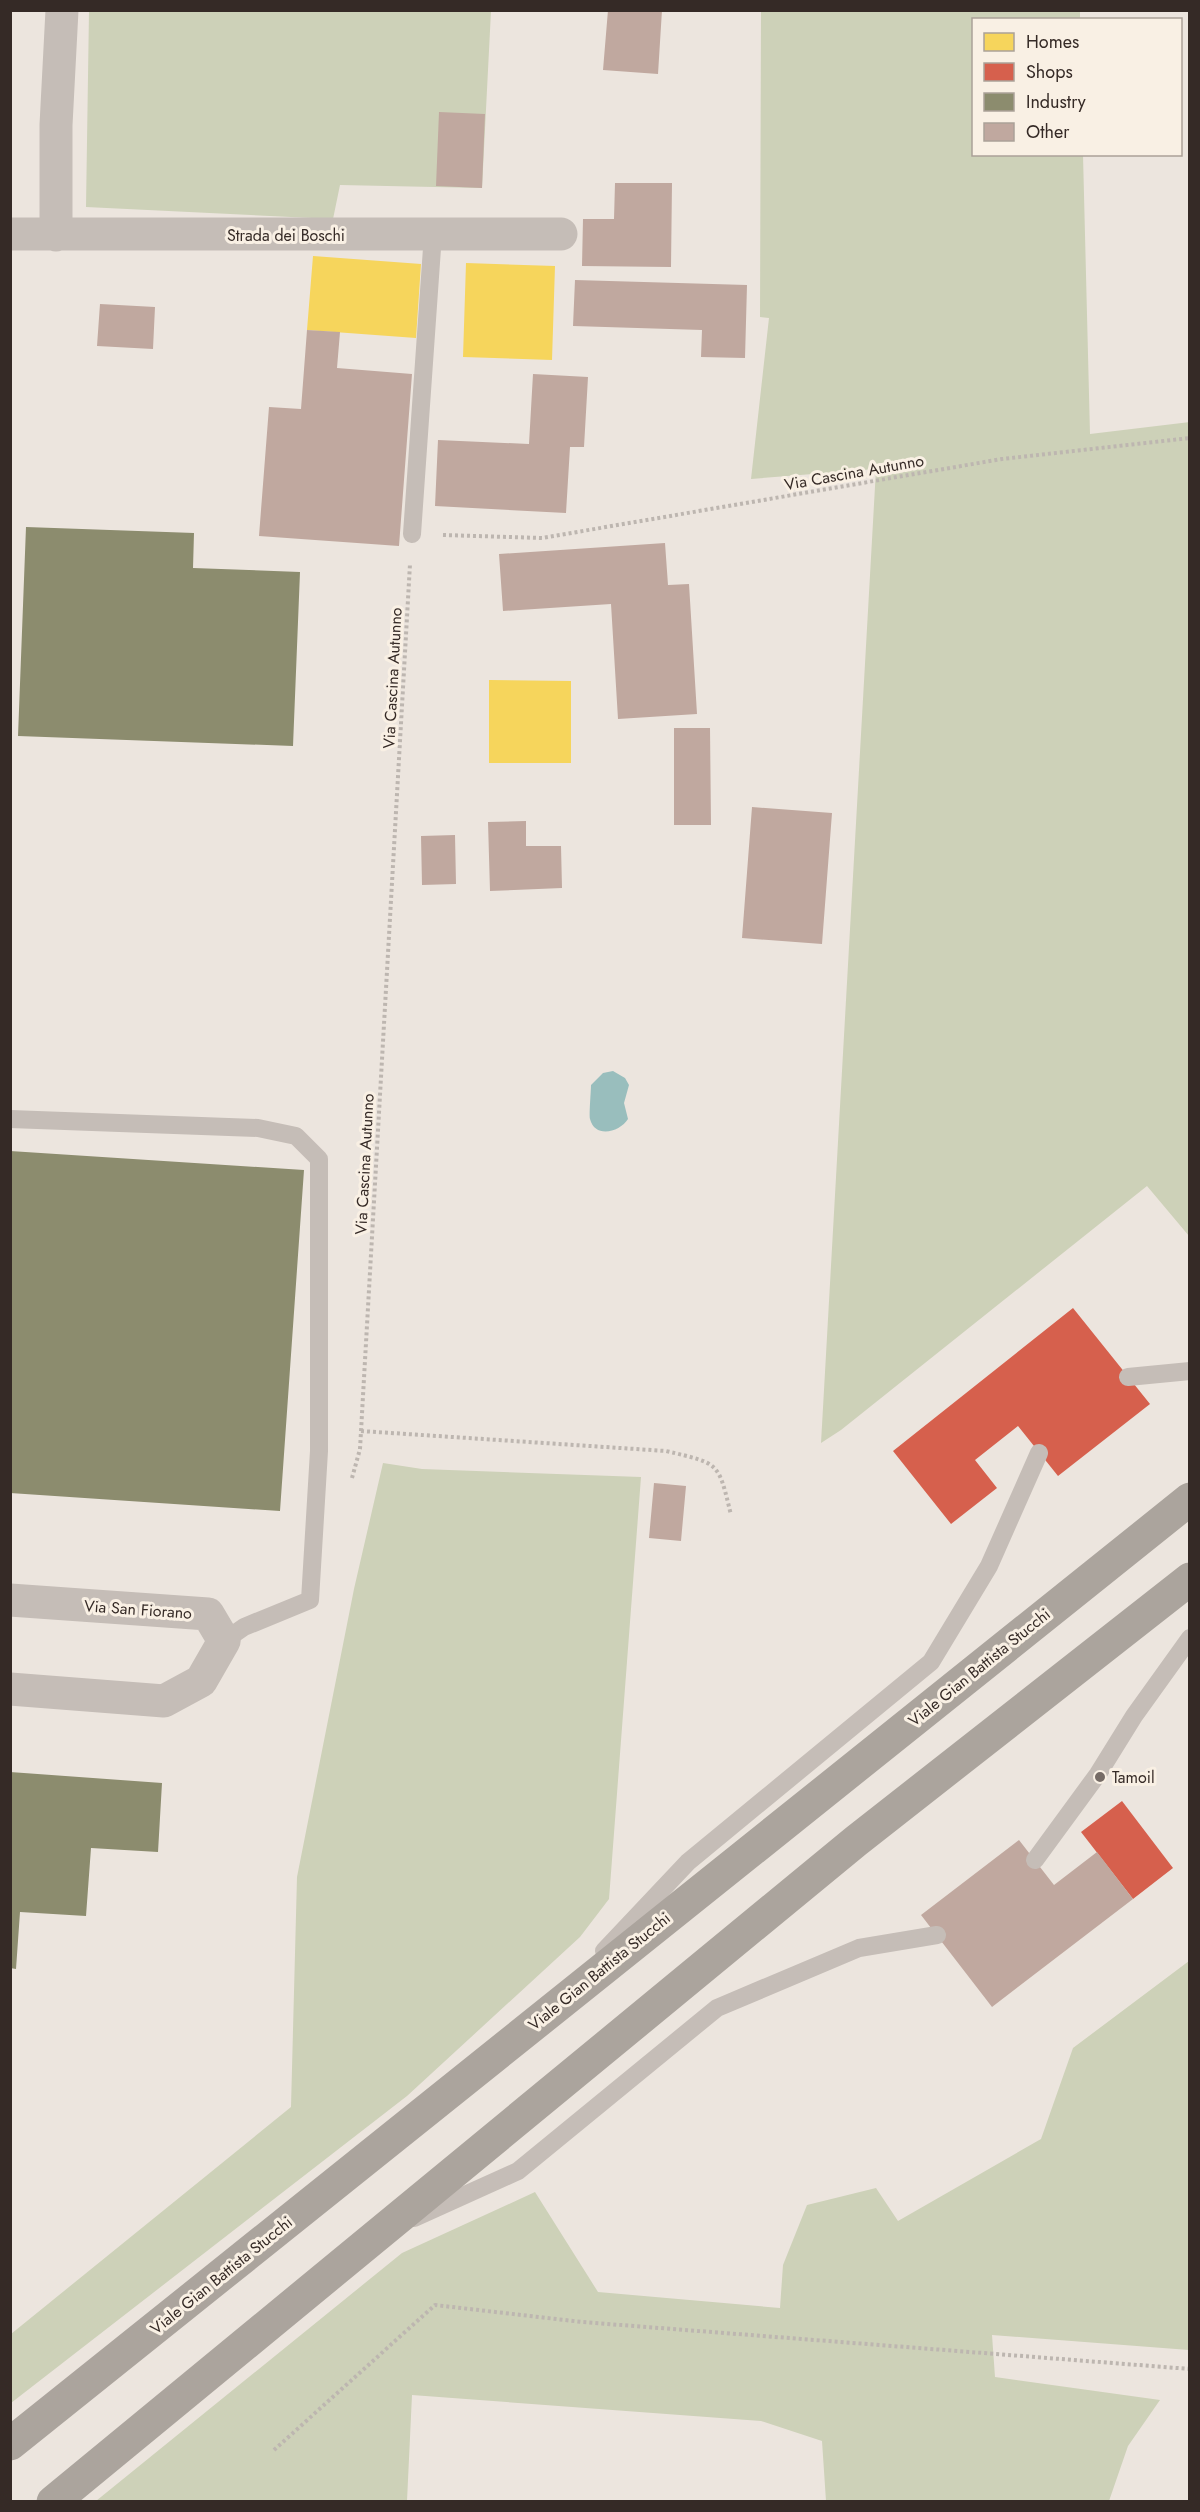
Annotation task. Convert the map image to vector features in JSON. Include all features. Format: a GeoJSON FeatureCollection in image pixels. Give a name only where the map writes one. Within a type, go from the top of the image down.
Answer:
{"type":"FeatureCollection","features":[{"type":"Feature","properties":{"kind":"highway","name":"Viale Gian Battista Stucchi"},"geometry":{"type":"LineString","coordinates":[[10,2444],[1190,1499]]}},
{"type":"Feature","properties":{"kind":"highway"},"geometry":{"type":"LineString","coordinates":[[53,2502],[856,1841],[1190,1579]]}},
{"type":"Feature","properties":{"kind":"street"},"geometry":{"type":"LineString","coordinates":[[56,235],[56,125],[62,10]]}},
{"type":"Feature","properties":{"kind":"street","name":"Strada dei Boschi"},"geometry":{"type":"LineString","coordinates":[[10,234],[561,234]]}},
{"type":"Feature","properties":{"kind":"street","name":"Via San Fiorano"},"geometry":{"type":"LineString","coordinates":[[10,1600],[208,1614],[225,1641]]}},
{"type":"Feature","properties":{"kind":"street"},"geometry":{"type":"LineString","coordinates":[[10,1689],[164,1701],[201,1681],[225,1641]]}},
{"type":"Feature","properties":{"kind":"lane"},"geometry":{"type":"LineString","coordinates":[[412,534],[433,234]]}},
{"type":"Feature","properties":{"kind":"lane"},"geometry":{"type":"LineString","coordinates":[[10,1119],[258,1128],[296,1136],[319,1159],[319,1451],[310,1600],[244,1627],[225,1641]]}},
{"type":"Feature","properties":{"kind":"lane"},"geometry":{"type":"LineString","coordinates":[[1128,1377],[1190,1371]]}},
{"type":"Feature","properties":{"kind":"lane"},"geometry":{"type":"LineString","coordinates":[[543,2016],[688,1862],[931,1662],[989,1566],[1040,1453]]}},
{"type":"Feature","properties":{"kind":"lane"},"geometry":{"type":"LineString","coordinates":[[1035,1860],[1098,1774],[1134,1716],[1190,1638]]}},
{"type":"Feature","properties":{"kind":"lane"},"geometry":{"type":"LineString","coordinates":[[380,2233],[518,2171],[717,2008],[859,1947],[937,1935]]}},
{"type":"Feature","properties":{"kind":"path","name":"Via Cascina Autunno"},"geometry":{"type":"LineString","coordinates":[[351,1481],[360,1449],[412,534],[542,538],[1002,459],[1190,438]]}},
{"type":"Feature","properties":{"kind":"path"},"geometry":{"type":"LineString","coordinates":[[361,1431],[666,1451],[706,1460],[720,1472],[731,1515]]}},
{"type":"Feature","properties":{"kind":"path"},"geometry":{"type":"LineString","coordinates":[[274,2450],[435,2305],[582,2322],[1190,2369]]}},
{"type":"Feature","properties":{"kind":"green space"},"geometry":{"type":"Polygon","coordinates":[[[89,11],[491,11],[482,188],[340,185],[333,219],[86,207],[89,11]]]}},
{"type":"Feature","properties":{"kind":"green space"},"geometry":{"type":"Polygon","coordinates":[[[761,11],[1080,11],[1080,18],[972,18],[972,156],[1083,156],[1090,434],[1190,422],[1189,1236],[1147,1186],[841,1430],[821,1443],[876,469],[751,479],[769,318],[760,317],[761,11]]]}},
{"type":"Feature","properties":{"kind":"green space"},"geometry":{"type":"Polygon","coordinates":[[[383,1463],[422,1469],[641,1477],[609,1899],[580,1937],[407,2096],[11,2403],[11,2334],[291,2107],[297,1877],[354,1589],[383,1463]]]}},
{"type":"Feature","properties":{"kind":"green space"},"geometry":{"type":"Polygon","coordinates":[[[1189,1961],[1189,2350],[992,2335],[995,2377],[1160,2400],[1128,2446],[1109,2501],[826,2501],[822,2441],[761,2421],[412,2395],[407,2501],[96,2501],[402,2253],[535,2192],[598,2292],[780,2308],[783,2265],[807,2205],[876,2188],[898,2221],[1041,2139],[1073,2048],[1189,1961]]]}},
{"type":"Feature","properties":{"kind":"water"},"geometry":{"type":"Polygon","coordinates":[[[613,1071],[625,1078],[629,1085],[624,1103],[628,1119],[614,1130],[602,1131],[593,1125],[590,1119],[591,1085],[603,1073],[613,1071]]]}},
{"type":"Feature","properties":{"kind":"building: Homes"},"geometry":{"type":"Polygon","coordinates":[[[313,256],[421,264],[416,338],[307,330],[313,256]]]}},
{"type":"Feature","properties":{"kind":"building: Homes"},"geometry":{"type":"Polygon","coordinates":[[[466,263],[555,266],[552,360],[463,357],[466,263]]]}},
{"type":"Feature","properties":{"kind":"building: Homes"},"geometry":{"type":"Polygon","coordinates":[[[489,680],[571,681],[571,763],[489,763],[489,680]]]}},
{"type":"Feature","properties":{"kind":"building: Shops"},"geometry":{"type":"Polygon","coordinates":[[[1073,1308],[1150,1404],[1058,1476],[1018,1426],[975,1460],[997,1488],[951,1524],[893,1451],[1073,1308]]]}},
{"type":"Feature","properties":{"kind":"building: Shops"},"geometry":{"type":"Polygon","coordinates":[[[1122,1801],[1173,1868],[1133,1899],[1081,1832],[1122,1801]]]}},
{"type":"Feature","properties":{"kind":"building: Industry"},"geometry":{"type":"Polygon","coordinates":[[[26,527],[194,533],[193,568],[300,572],[293,746],[18,736],[26,527]]]}},
{"type":"Feature","properties":{"kind":"building: Industry"},"geometry":{"type":"Polygon","coordinates":[[[10,1151],[304,1170],[280,1511],[10,1493],[10,1151]]]}},
{"type":"Feature","properties":{"kind":"building: Industry"},"geometry":{"type":"Polygon","coordinates":[[[10,1772],[162,1783],[158,1852],[91,1848],[86,1916],[20,1912],[16,1969],[10,1968],[10,1772]]]}},
{"type":"Feature","properties":{"kind":"building: Other"},"geometry":{"type":"Polygon","coordinates":[[[608,10],[662,10],[658,74],[603,70],[608,10]]]}},
{"type":"Feature","properties":{"kind":"building: Other"},"geometry":{"type":"Polygon","coordinates":[[[439,112],[485,114],[482,188],[436,186],[439,112]]]}},
{"type":"Feature","properties":{"kind":"building: Other"},"geometry":{"type":"Polygon","coordinates":[[[615,183],[672,183],[671,267],[582,266],[583,219],[614,219],[615,183]]]}},
{"type":"Feature","properties":{"kind":"building: Other"},"geometry":{"type":"Polygon","coordinates":[[[575,280],[747,285],[745,358],[701,357],[702,330],[573,326],[575,280]]]}},
{"type":"Feature","properties":{"kind":"building: Other"},"geometry":{"type":"Polygon","coordinates":[[[100,304],[155,307],[153,349],[97,346],[100,304]]]}},
{"type":"Feature","properties":{"kind":"building: Other"},"geometry":{"type":"Polygon","coordinates":[[[307,330],[340,332],[337,368],[412,374],[399,546],[259,536],[269,407],[301,409],[307,330]]]}},
{"type":"Feature","properties":{"kind":"building: Other"},"geometry":{"type":"Polygon","coordinates":[[[533,374],[588,377],[584,447],[570,447],[566,513],[435,506],[438,440],[529,444],[533,374]]]}},
{"type":"Feature","properties":{"kind":"building: Other"},"geometry":{"type":"Polygon","coordinates":[[[665,543],[668,585],[689,584],[697,714],[618,719],[611,604],[503,611],[499,554],[665,543]]]}},
{"type":"Feature","properties":{"kind":"building: Other"},"geometry":{"type":"Polygon","coordinates":[[[674,728],[710,728],[711,825],[674,825],[674,728]]]}},
{"type":"Feature","properties":{"kind":"building: Other"},"geometry":{"type":"Polygon","coordinates":[[[752,807],[832,813],[822,944],[742,938],[752,807]]]}},
{"type":"Feature","properties":{"kind":"building: Other"},"geometry":{"type":"Polygon","coordinates":[[[526,821],[526,846],[561,846],[562,888],[490,891],[488,822],[526,821]]]}},
{"type":"Feature","properties":{"kind":"building: Other"},"geometry":{"type":"Polygon","coordinates":[[[455,835],[456,884],[422,885],[421,836],[455,835]]]}},
{"type":"Feature","properties":{"kind":"building: Other"},"geometry":{"type":"Polygon","coordinates":[[[654,1483],[686,1486],[681,1541],[649,1538],[654,1483]]]}},
{"type":"Feature","properties":{"kind":"building: Other"},"geometry":{"type":"Polygon","coordinates":[[[1019,1840],[1054,1885],[1097,1852],[1133,1899],[992,2007],[921,1915],[1019,1840]]]}},
{"type":"Feature","properties":{"kind":"place","name":"Tamoil"},"geometry":{"type":"Point","coordinates":[1100,1777]}}]}
